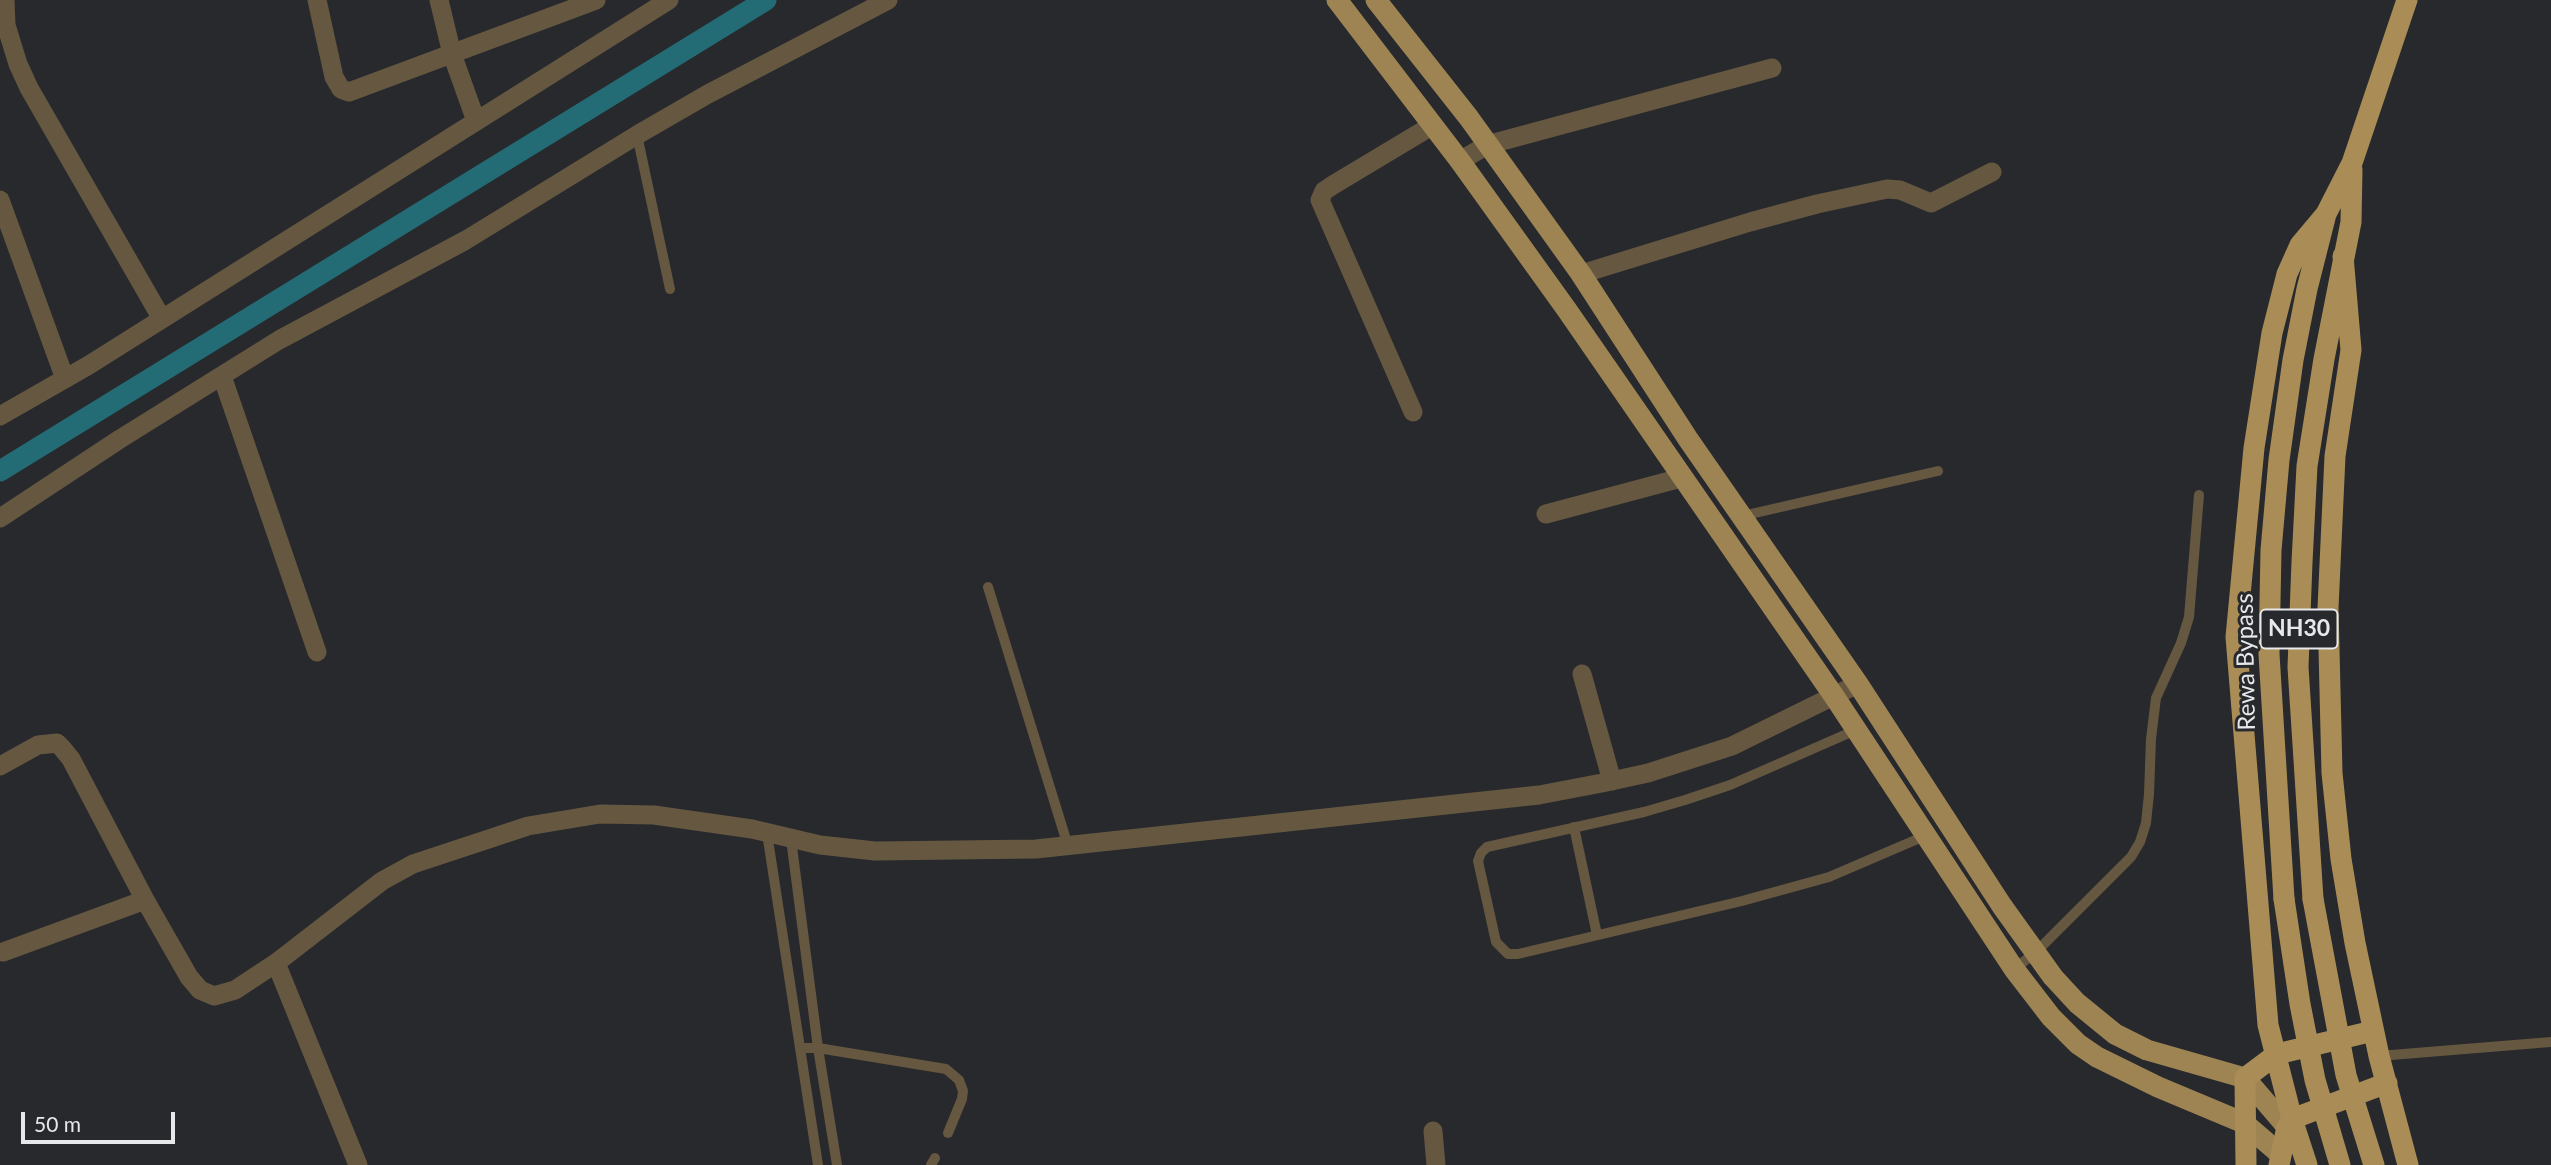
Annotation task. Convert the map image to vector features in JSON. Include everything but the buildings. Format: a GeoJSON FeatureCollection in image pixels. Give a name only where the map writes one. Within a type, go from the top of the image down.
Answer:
{"type":"FeatureCollection","features":[{"type":"Feature","properties":{"kind":"highway","name":"Rewa Bypass"},"geometry":{"type":"LineString","coordinates":[[2340,1165],[2315,1080],[2284,899],[2269,654],[2271,550],[2293,360],[2307,289],[2326,214],[2352,163],[2407,0]]}},
{"type":"Feature","properties":{"kind":"highway","name":"Rewa Bypass"},"geometry":{"type":"LineString","coordinates":[[2352,163],[2351,222],[2324,359],[2308,466],[2298,667],[2313,899],[2346,1075],[2374,1165]]}},
{"type":"Feature","properties":{"kind":"highway"},"geometry":{"type":"LineString","coordinates":[[2307,1165],[2290,1123],[2269,1025],[2236,638],[2254,448],[2272,333],[2287,274],[2300,245],[2326,214]]}},
{"type":"Feature","properties":{"kind":"highway"},"geometry":{"type":"LineString","coordinates":[[2343,256],[2351,351],[2335,456],[2328,608],[2332,773],[2341,859],[2355,943],[2373,1031],[2408,1165]]}},
{"type":"Feature","properties":{"kind":"highway"},"geometry":{"type":"LineString","coordinates":[[2245,1165],[2245,1078],[2277,1054],[2373,1031]]}},
{"type":"Feature","properties":{"kind":"highway"},"geometry":{"type":"LineString","coordinates":[[2290,1123],[2387,1083]]}},
{"type":"Feature","properties":{"kind":"highway"},"geometry":{"type":"LineString","coordinates":[[2279,1160],[2290,1123]]}},
{"type":"Feature","properties":{"kind":"main road"},"geometry":{"type":"LineString","coordinates":[[1337,0],[1460,161],[1567,310],[1834,696],[2014,969],[2051,1017],[2078,1044],[2097,1057],[2158,1087],[2244,1123],[2279,1160]]}},
{"type":"Feature","properties":{"kind":"main road"},"geometry":{"type":"LineString","coordinates":[[1376,0],[1581,274],[1688,439],[1858,684],[1941,815],[2035,953],[2077,1003],[2115,1034],[2147,1050],[2245,1078],[2290,1123]]}},
{"type":"Feature","properties":{"kind":"street"},"geometry":{"type":"LineString","coordinates":[[5,0],[3,25],[29,88],[162,319]]}},
{"type":"Feature","properties":{"kind":"street"},"geometry":{"type":"LineString","coordinates":[[317,0],[334,77],[344,92],[356,90],[596,0]]}},
{"type":"Feature","properties":{"kind":"street"},"geometry":{"type":"LineString","coordinates":[[439,0],[452,54],[476,121]]}},
{"type":"Feature","properties":{"kind":"street"},"geometry":{"type":"LineString","coordinates":[[0,416],[162,319],[669,0]]}},
{"type":"Feature","properties":{"kind":"street"},"geometry":{"type":"LineString","coordinates":[[0,518],[222,376],[320,317],[466,240],[708,94],[888,0]]}},
{"type":"Feature","properties":{"kind":"street"},"geometry":{"type":"LineString","coordinates":[[1460,161],[1487,145],[1772,68]]}},
{"type":"Feature","properties":{"kind":"street"},"geometry":{"type":"LineString","coordinates":[[1413,412],[1320,200],[1324,191],[1333,185],[1433,125]]}},
{"type":"Feature","properties":{"kind":"street"},"geometry":{"type":"LineString","coordinates":[[1581,274],[1750,222],[1887,189],[1900,190],[1931,202],[1992,172]]}},
{"type":"Feature","properties":{"kind":"street"},"geometry":{"type":"LineString","coordinates":[[0,200],[65,379]]}},
{"type":"Feature","properties":{"kind":"street"},"geometry":{"type":"LineString","coordinates":[[222,376],[317,652]]}},
{"type":"Feature","properties":{"kind":"street"},"geometry":{"type":"LineString","coordinates":[[1546,514],[1681,478]]}},
{"type":"Feature","properties":{"kind":"street"},"geometry":{"type":"LineString","coordinates":[[1582,674],[1612,781]]}},
{"type":"Feature","properties":{"kind":"street"},"geometry":{"type":"LineString","coordinates":[[0,766],[38,745],[57,743],[62,748],[71,759],[189,977],[205,994],[214,996],[235,990],[276,963],[382,881],[424,860],[528,826],[600,814],[654,815],[767,833],[820,845],[875,851],[1036,849],[1068,846],[1539,795],[1612,781],[1648,773],[1732,747],[1858,684]]}},
{"type":"Feature","properties":{"kind":"street"},"geometry":{"type":"LineString","coordinates":[[3,952],[145,900]]}},
{"type":"Feature","properties":{"kind":"street"},"geometry":{"type":"LineString","coordinates":[[276,963],[358,1165]]}},
{"type":"Feature","properties":{"kind":"street"},"geometry":{"type":"LineString","coordinates":[[1433,1132],[1436,1165]]}},
{"type":"Feature","properties":{"kind":"lane"},"geometry":{"type":"LineString","coordinates":[[637,135],[670,289]]}},
{"type":"Feature","properties":{"kind":"lane"},"geometry":{"type":"LineString","coordinates":[[1742,516],[1937,471]]}},
{"type":"Feature","properties":{"kind":"lane"},"geometry":{"type":"LineString","coordinates":[[2014,969],[2035,953],[2131,857],[2140,842],[2146,823],[2156,698],[2189,617],[2199,495]]}},
{"type":"Feature","properties":{"kind":"lane"},"geometry":{"type":"LineString","coordinates":[[988,587],[1068,846]]}},
{"type":"Feature","properties":{"kind":"lane"},"geometry":{"type":"LineString","coordinates":[[1857,730],[1730,785],[1685,800],[1488,847],[1481,853],[1478,861],[1496,942],[1508,954],[1518,954],[1796,887],[1829,877],[1927,835]]}},
{"type":"Feature","properties":{"kind":"lane"},"geometry":{"type":"LineString","coordinates":[[1574,827],[1597,935]]}},
{"type":"Feature","properties":{"kind":"lane"},"geometry":{"type":"LineString","coordinates":[[767,833],[818,1165]]}},
{"type":"Feature","properties":{"kind":"lane"},"geometry":{"type":"LineString","coordinates":[[791,839],[818,1048],[837,1165]]}},
{"type":"Feature","properties":{"kind":"lane"},"geometry":{"type":"LineString","coordinates":[[2379,1056],[2551,1042]]}},
{"type":"Feature","properties":{"kind":"lane"},"geometry":{"type":"LineString","coordinates":[[800,1048],[818,1048],[946,1069],[959,1080],[963,1091],[947,1133]]}},
{"type":"Feature","properties":{"kind":"waterway"},"geometry":{"type":"LineString","coordinates":[[0,471],[766,0]]}}]}
